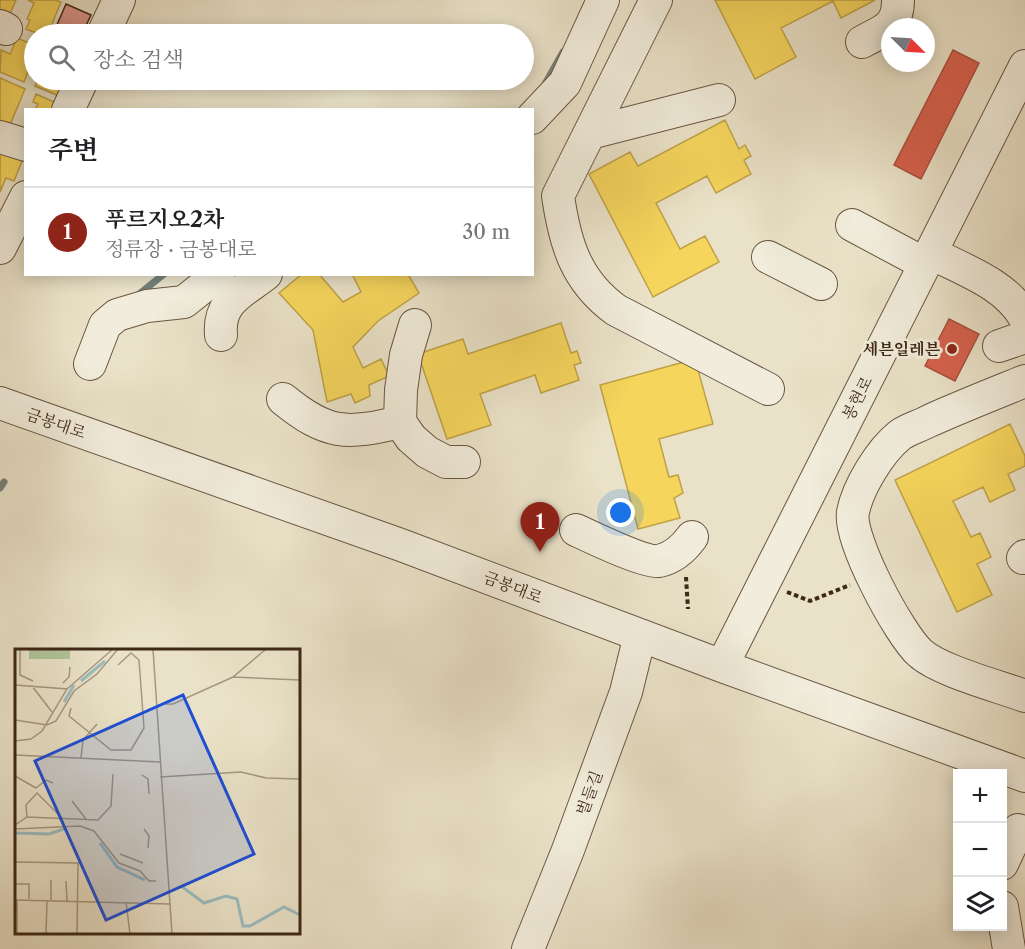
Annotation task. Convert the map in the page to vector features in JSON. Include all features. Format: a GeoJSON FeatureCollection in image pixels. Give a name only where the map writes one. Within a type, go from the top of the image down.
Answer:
{"type":"FeatureCollection","features":[{"type":"Feature","properties":{"kind":"street"},"geometry":{"type":"LineString","coordinates":[[108,24],[119,0]]}},
{"type":"Feature","properties":{"kind":"street"},"geometry":{"type":"LineString","coordinates":[[534,116],[565,83],[603,0]]}},
{"type":"Feature","properties":{"kind":"street"},"geometry":{"type":"LineString","coordinates":[[862,42],[892,24],[898,12],[898,0]]}},
{"type":"Feature","properties":{"kind":"street"},"geometry":{"type":"LineString","coordinates":[[658,2],[590,133],[545,196],[562,226],[572,256],[582,276],[599,297],[616,310],[692,337],[768,389]]}},
{"type":"Feature","properties":{"kind":"street","name":"봉현로"},"geometry":{"type":"LineString","coordinates":[[722,666],[1025,66]]}},
{"type":"Feature","properties":{"kind":"street"},"geometry":{"type":"LineString","coordinates":[[69,108],[77,90]]}},
{"type":"Feature","properties":{"kind":"street"},"geometry":{"type":"LineString","coordinates":[[590,133],[719,100]]}},
{"type":"Feature","properties":{"kind":"street"},"geometry":{"type":"LineString","coordinates":[[0,137],[24,144]]}},
{"type":"Feature","properties":{"kind":"street"},"geometry":{"type":"LineString","coordinates":[[0,248],[24,201]]}},
{"type":"Feature","properties":{"kind":"street"},"geometry":{"type":"LineString","coordinates":[[852,225],[1001,290],[1020,309],[1025,318]]}},
{"type":"Feature","properties":{"kind":"street"},"geometry":{"type":"LineString","coordinates":[[768,257],[821,284]]}},
{"type":"Feature","properties":{"kind":"street"},"geometry":{"type":"LineString","coordinates":[[90,364],[105,325],[117,315],[147,306],[184,302],[216,276]]}},
{"type":"Feature","properties":{"kind":"street"},"geometry":{"type":"LineString","coordinates":[[221,334],[220,321],[225,306],[263,276]]}},
{"type":"Feature","properties":{"kind":"street"},"geometry":{"type":"LineString","coordinates":[[414,325],[406,355],[401,390],[400,422],[411,438],[428,452],[446,462],[464,462]]}},
{"type":"Feature","properties":{"kind":"street"},"geometry":{"type":"LineString","coordinates":[[1025,381],[901,434],[881,455],[862,486],[852,513],[856,540],[873,576],[905,634],[921,653],[941,666],[1025,696]]}},
{"type":"Feature","properties":{"kind":"street"},"geometry":{"type":"LineString","coordinates":[[283,399],[304,416],[325,427],[346,432],[400,422]]}},
{"type":"Feature","properties":{"kind":"street","name":"금봉대로"},"geometry":{"type":"LineString","coordinates":[[0,403],[401,545],[722,666],[1025,776]]}},
{"type":"Feature","properties":{"kind":"street"},"geometry":{"type":"LineString","coordinates":[[576,530],[642,558],[658,561],[684,549],[692,537]]}},
{"type":"Feature","properties":{"kind":"street","name":"벌들길"},"geometry":{"type":"LineString","coordinates":[[528,949],[568,850],[626,692],[640,635]]}},
{"type":"Feature","properties":{"kind":"street"},"geometry":{"type":"LineString","coordinates":[[1007,853],[1018,830]]}},
{"type":"Feature","properties":{"kind":"street"},"geometry":{"type":"LineString","coordinates":[[1006,931],[1009,949]]}},
{"type":"Feature","properties":{"kind":"path"},"geometry":{"type":"LineString","coordinates":[[782,591],[810,601],[873,576]]}},
{"type":"Feature","properties":{"kind":"building: 주거"},"geometry":{"type":"Polygon","coordinates":[[[0,0],[16,0],[7,21],[0,17],[0,0]]]}},
{"type":"Feature","properties":{"kind":"building: 주거"},"geometry":{"type":"Polygon","coordinates":[[[28,0],[61,2],[52,24],[28,24],[30,20],[27,19],[34,3],[28,0]]]}},
{"type":"Feature","properties":{"kind":"building: 주거"},"geometry":{"type":"Polygon","coordinates":[[[715,0],[875,0],[841,18],[833,1],[781,28],[796,57],[755,79],[715,0]]]}},
{"type":"Feature","properties":{"kind":"building: 주거"},"geometry":{"type":"Polygon","coordinates":[[[17,38],[24,41],[24,82],[0,72],[1,50],[10,54],[17,38]]]}},
{"type":"Feature","properties":{"kind":"building: 주거"},"geometry":{"type":"Polygon","coordinates":[[[0,78],[25,90],[10,125],[0,121],[0,78]]]}},
{"type":"Feature","properties":{"kind":"building: 주거"},"geometry":{"type":"Polygon","coordinates":[[[45,90],[68,90],[64,98],[45,90]]]}},
{"type":"Feature","properties":{"kind":"building: 주거"},"geometry":{"type":"Polygon","coordinates":[[[36,94],[61,105],[60,108],[36,108],[38,104],[33,102],[36,94]]]}},
{"type":"Feature","properties":{"kind":"building: 주거"},"geometry":{"type":"Polygon","coordinates":[[[725,120],[739,149],[745,145],[751,156],[744,160],[751,174],[716,193],[707,176],[656,203],[680,249],[705,236],[719,262],[653,297],[589,174],[630,152],[638,166],[725,120]]]}},
{"type":"Feature","properties":{"kind":"building: 주거"},"geometry":{"type":"Polygon","coordinates":[[[0,150],[23,159],[14,181],[6,178],[0,192],[0,150]]]}},
{"type":"Feature","properties":{"kind":"building: 주거"},"geometry":{"type":"Polygon","coordinates":[[[300,276],[321,276],[343,302],[361,292],[353,276],[409,276],[419,293],[378,321],[353,347],[363,368],[381,359],[389,376],[369,385],[370,396],[355,403],[351,394],[327,402],[313,330],[279,293],[300,276]]]}},
{"type":"Feature","properties":{"kind":"building: 주거"},"geometry":{"type":"Polygon","coordinates":[[[561,323],[571,353],[577,351],[581,363],[574,365],[579,380],[541,393],[535,375],[480,394],[491,425],[447,439],[418,354],[463,339],[468,354],[561,323]]]}},
{"type":"Feature","properties":{"kind":"building: 주거"},"geometry":{"type":"Polygon","coordinates":[[[695,359],[713,424],[659,439],[669,477],[678,475],[683,493],[674,498],[680,518],[638,529],[600,385],[695,359]]]}},
{"type":"Feature","properties":{"kind":"building: 주거"},"geometry":{"type":"Polygon","coordinates":[[[1010,424],[1025,456],[1025,466],[1008,474],[1015,490],[990,502],[983,487],[953,501],[971,537],[980,533],[991,557],[977,564],[992,595],[957,612],[895,480],[1010,424]]]}},
{"type":"Feature","properties":{"kind":"building: 상업"},"geometry":{"type":"Polygon","coordinates":[[[953,50],[979,63],[921,179],[894,165],[953,50]]]}},
{"type":"Feature","properties":{"kind":"building: 상업"},"geometry":{"type":"Polygon","coordinates":[[[949,319],[979,334],[955,381],[925,366],[949,319]]]}},
{"type":"Feature","properties":{"kind":"building: 기타"},"geometry":{"type":"Polygon","coordinates":[[[66,4],[91,15],[87,24],[57,24],[66,4]]]}},
{"type":"Feature","properties":{"kind":"waterway"},"geometry":{"type":"LineString","coordinates":[[545,84],[563,52]]}},
{"type":"Feature","properties":{"kind":"waterway"},"geometry":{"type":"LineString","coordinates":[[138,295],[162,276]]}},
{"type":"Feature","properties":{"kind":"waterway"},"geometry":{"type":"LineString","coordinates":[[0,488],[4,482]]}},
{"type":"Feature","properties":{"kind":"place","name":"세븐일레븐"},"geometry":{"type":"Point","coordinates":[952,349]}},
{"type":"Feature","properties":{"kind":"place","name":"푸르지오2차"},"geometry":{"type":"Point","coordinates":[540,552]}}]}
